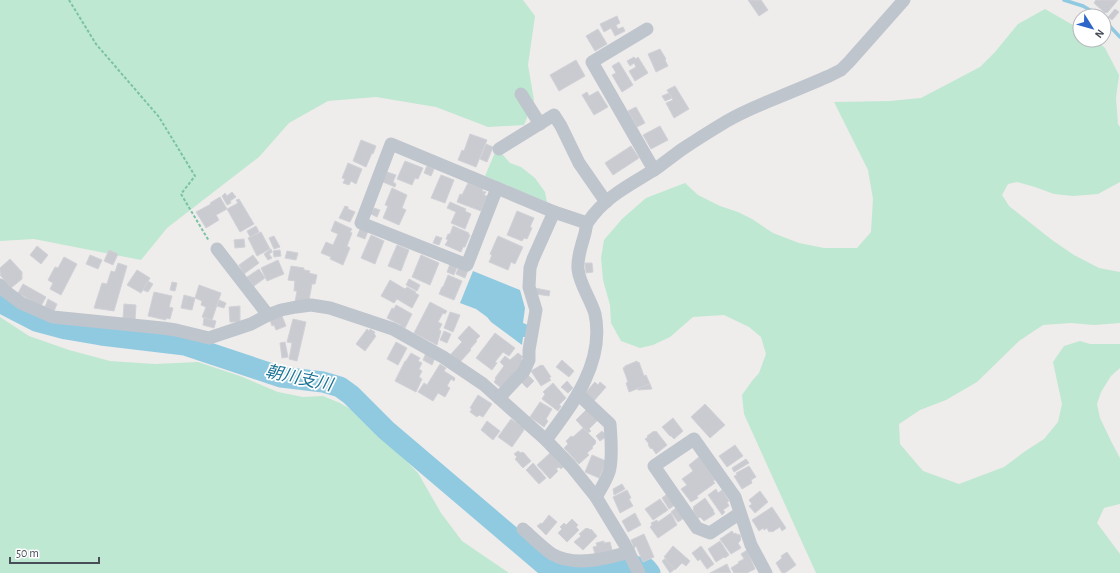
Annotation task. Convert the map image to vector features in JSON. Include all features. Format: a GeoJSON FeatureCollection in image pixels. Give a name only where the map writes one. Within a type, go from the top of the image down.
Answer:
{"type":"FeatureCollection","features":[{"type":"Feature","properties":{"kind":"street"},"geometry":{"type":"LineString","coordinates":[[546,440],[578,394],[588,374],[593,357],[597,326],[594,313],[578,269],[580,248],[587,223],[597,210],[628,185],[654,170],[727,120],[841,70],[904,0]]}},
{"type":"Feature","properties":{"kind":"street"},"geometry":{"type":"LineString","coordinates":[[647,29],[592,62],[654,170]]}},
{"type":"Feature","properties":{"kind":"street"},"geometry":{"type":"LineString","coordinates":[[521,94],[540,124]]}},
{"type":"Feature","properties":{"kind":"street"},"geometry":{"type":"LineString","coordinates":[[499,149],[554,115],[579,163],[606,202]]}},
{"type":"Feature","properties":{"kind":"street"},"geometry":{"type":"LineString","coordinates":[[497,188],[467,265],[361,223],[391,144],[497,188],[554,212],[587,223]]}},
{"type":"Feature","properties":{"kind":"street"},"geometry":{"type":"LineString","coordinates":[[498,398],[524,371],[529,360],[529,350],[536,310],[529,287],[530,268],[554,212]]}},
{"type":"Feature","properties":{"kind":"street"},"geometry":{"type":"LineString","coordinates":[[217,248],[268,315]]}},
{"type":"Feature","properties":{"kind":"street"},"geometry":{"type":"LineString","coordinates":[[0,285],[5,291],[21,303],[53,317],[162,328],[209,338],[251,324],[281,310],[311,305],[330,308],[392,329],[443,357],[483,384],[546,440],[571,466],[596,497],[618,532],[639,573]]}},
{"type":"Feature","properties":{"kind":"street"},"geometry":{"type":"LineString","coordinates":[[578,394],[610,424],[610,469],[596,497]]}},
{"type":"Feature","properties":{"kind":"street"},"geometry":{"type":"LineString","coordinates":[[740,513],[710,533],[697,528],[654,466],[694,439],[735,497],[752,545],[766,573]]}},
{"type":"Feature","properties":{"kind":"street"},"geometry":{"type":"LineString","coordinates":[[523,529],[551,553],[560,558],[571,561],[580,562],[616,556],[631,556]]}},
{"type":"Feature","properties":{"kind":"path"},"geometry":{"type":"LineString","coordinates":[[69,0],[96,44],[159,117],[195,176],[182,194],[212,245],[217,248]]}},
{"type":"Feature","properties":{"kind":"green space"},"geometry":{"type":"Polygon","coordinates":[[[0,0],[523,0],[535,16],[528,65],[534,100],[524,125],[488,127],[436,107],[376,97],[328,101],[289,123],[259,157],[167,228],[141,260],[34,239],[0,241],[0,0]]]}},
{"type":"Feature","properties":{"kind":"green space"},"geometry":{"type":"Polygon","coordinates":[[[1045,9],[1072,24],[1072,48],[1105,48],[1119,75],[1116,98],[1118,124],[1120,127],[1120,182],[1098,194],[1073,196],[1054,194],[1017,182],[1008,184],[1002,195],[1009,206],[1052,240],[1074,255],[1099,268],[1120,272],[1120,323],[1094,325],[1071,323],[1043,325],[1019,341],[977,382],[946,400],[920,410],[899,424],[900,444],[923,471],[959,484],[1004,467],[1044,439],[1058,422],[1062,404],[1053,362],[1064,346],[1080,341],[1090,344],[1120,344],[1120,368],[1111,376],[1101,392],[1097,404],[1100,418],[1120,458],[1120,504],[1104,508],[1097,523],[1120,554],[1120,573],[816,573],[744,414],[742,395],[759,373],[766,354],[761,337],[749,327],[724,315],[693,317],[670,337],[653,345],[640,348],[621,341],[611,323],[610,305],[603,280],[601,258],[604,240],[622,219],[646,198],[685,183],[698,195],[752,219],[773,233],[799,243],[824,248],[857,248],[871,232],[873,199],[868,170],[834,102],[890,101],[921,98],[980,67],[995,52],[1018,24],[1045,9]]]}},
{"type":"Feature","properties":{"kind":"green space"},"geometry":{"type":"Polygon","coordinates":[[[497,148],[510,163],[521,167],[535,178],[545,192],[547,202],[485,176],[497,148]]]}},
{"type":"Feature","properties":{"kind":"green space"},"geometry":{"type":"Polygon","coordinates":[[[0,317],[29,336],[69,350],[110,361],[155,364],[198,362],[240,376],[278,392],[303,397],[323,396],[340,403],[362,416],[418,473],[441,513],[462,541],[509,573],[0,573],[0,317]]]}},
{"type":"Feature","properties":{"kind":"water"},"geometry":{"type":"Polygon","coordinates":[[[473,271],[520,290],[525,308],[523,323],[528,325],[526,337],[523,337],[522,345],[476,309],[460,303],[473,271]]]}},
{"type":"Feature","properties":{"kind":"building"},"geometry":{"type":"Polygon","coordinates":[[[748,0],[761,0],[768,10],[759,16],[748,0]]]}},
{"type":"Feature","properties":{"kind":"building"},"geometry":{"type":"Polygon","coordinates":[[[1096,0],[1118,0],[1111,8],[1100,8],[1094,3],[1096,0]]]}},
{"type":"Feature","properties":{"kind":"building"},"geometry":{"type":"Polygon","coordinates":[[[1115,9],[1119,12],[1112,20],[1112,12],[1115,9]]]}},
{"type":"Feature","properties":{"kind":"building"},"geometry":{"type":"Polygon","coordinates":[[[617,16],[620,23],[616,25],[618,29],[623,27],[625,31],[615,36],[611,28],[604,32],[600,24],[617,16]]]}},
{"type":"Feature","properties":{"kind":"building"},"geometry":{"type":"Polygon","coordinates":[[[598,29],[607,44],[595,51],[586,36],[598,29]]]}},
{"type":"Feature","properties":{"kind":"building"},"geometry":{"type":"Polygon","coordinates":[[[660,49],[668,66],[656,72],[648,54],[660,49]]]}},
{"type":"Feature","properties":{"kind":"building"},"geometry":{"type":"Polygon","coordinates":[[[634,57],[636,59],[638,57],[648,73],[635,81],[629,71],[636,67],[634,63],[630,66],[627,61],[634,57]]]}},
{"type":"Feature","properties":{"kind":"building"},"geometry":{"type":"Polygon","coordinates":[[[576,60],[585,76],[559,91],[550,75],[576,60]]]}},
{"type":"Feature","properties":{"kind":"building"},"geometry":{"type":"Polygon","coordinates":[[[619,62],[633,85],[622,92],[612,75],[616,73],[612,66],[619,62]]]}},
{"type":"Feature","properties":{"kind":"building"},"geometry":{"type":"Polygon","coordinates":[[[675,86],[689,109],[674,118],[666,103],[673,100],[667,90],[675,86]]]}},
{"type":"Feature","properties":{"kind":"building"},"geometry":{"type":"Polygon","coordinates":[[[598,91],[608,107],[594,115],[582,95],[587,92],[589,96],[598,91]]]}},
{"type":"Feature","properties":{"kind":"building"},"geometry":{"type":"Polygon","coordinates":[[[669,93],[672,98],[665,101],[662,96],[669,93]]]}},
{"type":"Feature","properties":{"kind":"building"},"geometry":{"type":"Polygon","coordinates":[[[636,107],[645,123],[637,127],[628,111],[636,107]]]}},
{"type":"Feature","properties":{"kind":"building"},"geometry":{"type":"Polygon","coordinates":[[[660,126],[668,140],[651,149],[643,135],[660,126]]]}},
{"type":"Feature","properties":{"kind":"building"},"geometry":{"type":"Polygon","coordinates":[[[470,134],[487,140],[476,167],[458,160],[462,150],[464,151],[470,134]]]}},
{"type":"Feature","properties":{"kind":"building"},"geometry":{"type":"Polygon","coordinates":[[[361,140],[376,146],[366,167],[353,161],[361,140]]]}},
{"type":"Feature","properties":{"kind":"building"},"geometry":{"type":"Polygon","coordinates":[[[486,144],[493,147],[487,162],[480,159],[486,144]]]}},
{"type":"Feature","properties":{"kind":"building"},"geometry":{"type":"Polygon","coordinates":[[[631,146],[639,158],[613,175],[605,163],[631,146]]]}},
{"type":"Feature","properties":{"kind":"building"},"geometry":{"type":"Polygon","coordinates":[[[405,161],[423,168],[418,179],[415,178],[412,185],[397,179],[405,161]]]}},
{"type":"Feature","properties":{"kind":"building"},"geometry":{"type":"Polygon","coordinates":[[[348,163],[362,169],[356,184],[351,181],[349,185],[343,183],[345,179],[342,178],[348,163]]]}},
{"type":"Feature","properties":{"kind":"building"},"geometry":{"type":"Polygon","coordinates":[[[427,166],[434,169],[431,176],[424,173],[427,166]]]}},
{"type":"Feature","properties":{"kind":"building"},"geometry":{"type":"Polygon","coordinates":[[[387,172],[396,175],[393,182],[396,184],[395,187],[383,182],[387,172]]]}},
{"type":"Feature","properties":{"kind":"building"},"geometry":{"type":"Polygon","coordinates":[[[441,175],[454,180],[445,203],[431,198],[441,175]]]}},
{"type":"Feature","properties":{"kind":"building"},"geometry":{"type":"Polygon","coordinates":[[[468,183],[483,189],[482,191],[486,192],[484,195],[487,196],[481,211],[457,202],[460,194],[462,195],[468,183]]]}},
{"type":"Feature","properties":{"kind":"building"},"geometry":{"type":"Polygon","coordinates":[[[392,188],[407,195],[402,208],[406,210],[399,225],[383,218],[388,206],[385,205],[392,188]]]}},
{"type":"Feature","properties":{"kind":"building"},"geometry":{"type":"Polygon","coordinates":[[[232,192],[236,197],[227,205],[222,196],[225,193],[227,196],[232,192]]]}},
{"type":"Feature","properties":{"kind":"building"},"geometry":{"type":"Polygon","coordinates":[[[220,197],[227,209],[216,215],[219,220],[206,228],[196,212],[220,197]]]}},
{"type":"Feature","properties":{"kind":"building"},"geometry":{"type":"Polygon","coordinates":[[[239,199],[254,224],[240,232],[227,209],[238,203],[236,200],[239,199]]]}},
{"type":"Feature","properties":{"kind":"building"},"geometry":{"type":"Polygon","coordinates":[[[450,202],[466,209],[465,211],[471,214],[465,229],[451,223],[456,212],[447,208],[450,202]]]}},
{"type":"Feature","properties":{"kind":"building"},"geometry":{"type":"Polygon","coordinates":[[[345,206],[355,212],[350,222],[339,218],[345,206]]]}},
{"type":"Feature","properties":{"kind":"building"},"geometry":{"type":"Polygon","coordinates":[[[374,208],[380,210],[377,217],[371,214],[374,208]]]}},
{"type":"Feature","properties":{"kind":"building"},"geometry":{"type":"Polygon","coordinates":[[[517,211],[534,218],[530,227],[532,228],[527,239],[524,238],[522,241],[507,235],[517,211]]]}},
{"type":"Feature","properties":{"kind":"building"},"geometry":{"type":"Polygon","coordinates":[[[335,221],[352,229],[347,246],[350,248],[343,265],[330,259],[331,257],[321,253],[326,242],[333,245],[338,234],[331,231],[335,221]]]}},
{"type":"Feature","properties":{"kind":"building"},"geometry":{"type":"Polygon","coordinates":[[[256,226],[259,232],[250,237],[247,231],[256,226]]]}},
{"type":"Feature","properties":{"kind":"building"},"geometry":{"type":"Polygon","coordinates":[[[453,226],[469,233],[468,234],[470,235],[461,252],[445,245],[448,240],[446,239],[448,234],[450,234],[453,226]]]}},
{"type":"Feature","properties":{"kind":"building"},"geometry":{"type":"Polygon","coordinates":[[[361,227],[368,231],[365,239],[357,236],[361,227]]]}},
{"type":"Feature","properties":{"kind":"building"},"geometry":{"type":"Polygon","coordinates":[[[261,232],[270,249],[257,256],[248,238],[261,232]]]}},
{"type":"Feature","properties":{"kind":"building"},"geometry":{"type":"Polygon","coordinates":[[[371,235],[384,241],[375,264],[361,258],[371,235]]]}},
{"type":"Feature","properties":{"kind":"building"},"geometry":{"type":"Polygon","coordinates":[[[274,236],[280,247],[274,249],[269,238],[274,236]]]}},
{"type":"Feature","properties":{"kind":"building"},"geometry":{"type":"Polygon","coordinates":[[[436,236],[442,238],[439,245],[433,243],[436,236]]]}},
{"type":"Feature","properties":{"kind":"building"},"geometry":{"type":"Polygon","coordinates":[[[498,236],[523,247],[515,264],[511,262],[508,270],[489,262],[492,255],[490,254],[498,236]]]}},
{"type":"Feature","properties":{"kind":"building"},"geometry":{"type":"Polygon","coordinates":[[[244,239],[245,247],[235,248],[234,240],[244,239]]]}},
{"type":"Feature","properties":{"kind":"building"},"geometry":{"type":"Polygon","coordinates":[[[397,245],[409,250],[401,271],[388,266],[397,245]]]}},
{"type":"Feature","properties":{"kind":"building"},"geometry":{"type":"Polygon","coordinates":[[[37,246],[48,255],[41,264],[30,255],[37,246]]]}},
{"type":"Feature","properties":{"kind":"building"},"geometry":{"type":"Polygon","coordinates":[[[271,249],[272,252],[269,254],[272,258],[268,260],[264,254],[271,249]]]}},
{"type":"Feature","properties":{"kind":"building"},"geometry":{"type":"Polygon","coordinates":[[[109,250],[118,254],[113,265],[104,261],[109,250]]]}},
{"type":"Feature","properties":{"kind":"building"},"geometry":{"type":"Polygon","coordinates":[[[280,250],[281,256],[274,257],[273,251],[280,250]]]}},
{"type":"Feature","properties":{"kind":"building"},"geometry":{"type":"Polygon","coordinates":[[[287,251],[298,253],[296,260],[285,258],[287,251]]]}},
{"type":"Feature","properties":{"kind":"building"},"geometry":{"type":"Polygon","coordinates":[[[90,255],[102,260],[98,269],[86,264],[90,255]]]}},
{"type":"Feature","properties":{"kind":"building"},"geometry":{"type":"Polygon","coordinates":[[[253,255],[259,263],[244,274],[239,265],[253,255]]]}},
{"type":"Feature","properties":{"kind":"building"},"geometry":{"type":"Polygon","coordinates":[[[421,255],[439,263],[430,285],[412,277],[421,255]]]}},
{"type":"Feature","properties":{"kind":"building"},"geometry":{"type":"Polygon","coordinates":[[[64,257],[77,264],[61,295],[50,289],[53,283],[48,280],[55,267],[58,268],[64,257]]]}},
{"type":"Feature","properties":{"kind":"building"},"geometry":{"type":"Polygon","coordinates":[[[10,259],[22,272],[22,279],[11,288],[0,275],[0,268],[10,259]]]}},
{"type":"Feature","properties":{"kind":"building"},"geometry":{"type":"Polygon","coordinates":[[[278,260],[284,274],[267,281],[261,268],[278,260]]]}},
{"type":"Feature","properties":{"kind":"building"},"geometry":{"type":"Polygon","coordinates":[[[118,263],[127,266],[114,311],[94,308],[102,283],[107,284],[111,271],[115,272],[118,263]]]}},
{"type":"Feature","properties":{"kind":"building"},"geometry":{"type":"Polygon","coordinates":[[[585,263],[592,263],[593,272],[586,273],[585,263]]]}},
{"type":"Feature","properties":{"kind":"building"},"geometry":{"type":"Polygon","coordinates":[[[450,264],[457,267],[454,275],[447,272],[450,264]]]}},
{"type":"Feature","properties":{"kind":"building"},"geometry":{"type":"Polygon","coordinates":[[[291,266],[304,268],[304,270],[310,271],[309,273],[317,275],[315,284],[312,284],[309,300],[295,302],[297,291],[294,291],[295,281],[288,280],[291,266]]]}},
{"type":"Feature","properties":{"kind":"building"},"geometry":{"type":"Polygon","coordinates":[[[459,266],[468,270],[465,278],[456,274],[459,266]]]}},
{"type":"Feature","properties":{"kind":"building"},"geometry":{"type":"Polygon","coordinates":[[[259,269],[265,278],[254,286],[247,277],[259,269]]]}},
{"type":"Feature","properties":{"kind":"building"},"geometry":{"type":"Polygon","coordinates":[[[137,270],[150,278],[141,293],[127,285],[137,270]]]}},
{"type":"Feature","properties":{"kind":"building"},"geometry":{"type":"Polygon","coordinates":[[[448,275],[462,281],[454,300],[439,294],[448,275]]]}},
{"type":"Feature","properties":{"kind":"building"},"geometry":{"type":"Polygon","coordinates":[[[409,279],[420,285],[417,291],[406,285],[409,279]]]}},
{"type":"Feature","properties":{"kind":"building"},"geometry":{"type":"Polygon","coordinates":[[[390,280],[405,289],[407,287],[419,295],[412,308],[397,299],[394,303],[381,296],[390,280]]]}},
{"type":"Feature","properties":{"kind":"building"},"geometry":{"type":"Polygon","coordinates":[[[148,281],[153,284],[148,292],[143,290],[148,281]]]}},
{"type":"Feature","properties":{"kind":"building"},"geometry":{"type":"Polygon","coordinates":[[[172,282],[177,283],[175,291],[170,290],[172,282]]]}},
{"type":"Feature","properties":{"kind":"building"},"geometry":{"type":"Polygon","coordinates":[[[23,284],[46,297],[41,306],[18,293],[23,284]]]}},
{"type":"Feature","properties":{"kind":"building"},"geometry":{"type":"Polygon","coordinates":[[[199,285],[221,293],[212,320],[202,317],[206,307],[201,305],[202,301],[195,298],[199,285]]]}},
{"type":"Feature","properties":{"kind":"building"},"geometry":{"type":"Polygon","coordinates":[[[535,288],[550,291],[549,296],[536,294],[535,288]]]}},
{"type":"Feature","properties":{"kind":"building"},"geometry":{"type":"Polygon","coordinates":[[[154,292],[172,296],[169,307],[173,308],[170,319],[166,318],[166,320],[148,316],[154,292]]]}},
{"type":"Feature","properties":{"kind":"building"},"geometry":{"type":"Polygon","coordinates":[[[184,295],[195,298],[192,310],[181,308],[184,295]]]}},
{"type":"Feature","properties":{"kind":"building"},"geometry":{"type":"Polygon","coordinates":[[[48,299],[57,304],[54,311],[45,307],[48,299]]]}},
{"type":"Feature","properties":{"kind":"building"},"geometry":{"type":"Polygon","coordinates":[[[219,300],[226,303],[224,308],[217,306],[219,300]]]}},
{"type":"Feature","properties":{"kind":"building"},"geometry":{"type":"Polygon","coordinates":[[[430,302],[447,311],[445,314],[443,313],[438,322],[442,324],[439,330],[441,331],[437,345],[414,333],[430,302]]]}},
{"type":"Feature","properties":{"kind":"building"},"geometry":{"type":"Polygon","coordinates":[[[124,304],[136,305],[135,320],[123,319],[124,304]]]}},
{"type":"Feature","properties":{"kind":"building"},"geometry":{"type":"Polygon","coordinates":[[[396,305],[412,314],[405,328],[387,318],[392,308],[394,309],[396,305]]]}},
{"type":"Feature","properties":{"kind":"building"},"geometry":{"type":"Polygon","coordinates":[[[240,306],[240,322],[230,322],[229,307],[240,306]]]}},
{"type":"Feature","properties":{"kind":"building"},"geometry":{"type":"Polygon","coordinates":[[[450,312],[460,315],[453,332],[444,328],[450,312]]]}},
{"type":"Feature","properties":{"kind":"building"},"geometry":{"type":"Polygon","coordinates":[[[282,316],[286,326],[276,330],[274,325],[272,326],[270,320],[282,316]]]}},
{"type":"Feature","properties":{"kind":"building"},"geometry":{"type":"Polygon","coordinates":[[[204,318],[216,321],[214,328],[203,325],[204,318]]]}},
{"type":"Feature","properties":{"kind":"building"},"geometry":{"type":"Polygon","coordinates":[[[293,319],[306,322],[297,361],[289,359],[292,343],[287,342],[293,319]]]}},
{"type":"Feature","properties":{"kind":"building"},"geometry":{"type":"Polygon","coordinates":[[[469,326],[480,336],[470,349],[471,350],[460,362],[451,354],[462,342],[458,338],[469,326]]]}},
{"type":"Feature","properties":{"kind":"building"},"geometry":{"type":"Polygon","coordinates":[[[367,329],[375,332],[374,334],[376,336],[365,351],[356,344],[367,329]]]}},
{"type":"Feature","properties":{"kind":"building"},"geometry":{"type":"Polygon","coordinates":[[[444,331],[451,334],[447,343],[440,340],[444,331]]]}},
{"type":"Feature","properties":{"kind":"building"},"geometry":{"type":"Polygon","coordinates":[[[495,333],[515,348],[509,356],[503,352],[495,362],[497,363],[492,370],[476,358],[495,333]]]}},
{"type":"Feature","properties":{"kind":"building"},"geometry":{"type":"Polygon","coordinates":[[[285,342],[288,357],[282,358],[280,343],[285,342]]]}},
{"type":"Feature","properties":{"kind":"building"},"geometry":{"type":"Polygon","coordinates":[[[396,342],[407,348],[398,365],[387,359],[396,342]]]}},
{"type":"Feature","properties":{"kind":"building"},"geometry":{"type":"Polygon","coordinates":[[[411,353],[420,358],[418,361],[422,363],[419,369],[422,371],[419,377],[422,379],[416,392],[395,381],[405,361],[411,353]]]}},
{"type":"Feature","properties":{"kind":"building"},"geometry":{"type":"Polygon","coordinates":[[[426,353],[435,358],[432,365],[423,360],[426,353]]]}},
{"type":"Feature","properties":{"kind":"building"},"geometry":{"type":"Polygon","coordinates":[[[518,353],[523,357],[521,359],[524,361],[501,388],[494,382],[496,379],[495,378],[504,366],[500,362],[505,356],[510,360],[518,353]]]}},
{"type":"Feature","properties":{"kind":"building"},"geometry":{"type":"Polygon","coordinates":[[[562,360],[574,371],[569,377],[556,367],[562,360]]]}},
{"type":"Feature","properties":{"kind":"building"},"geometry":{"type":"Polygon","coordinates":[[[637,361],[638,363],[639,362],[644,376],[646,375],[650,384],[629,392],[626,383],[628,382],[623,368],[637,361]]]}},
{"type":"Feature","properties":{"kind":"building"},"geometry":{"type":"Polygon","coordinates":[[[440,364],[446,368],[444,371],[455,378],[454,381],[451,379],[447,386],[450,388],[445,397],[438,393],[433,401],[418,392],[424,383],[427,385],[440,364]]]}},
{"type":"Feature","properties":{"kind":"building"},"geometry":{"type":"Polygon","coordinates":[[[543,365],[551,377],[549,378],[551,380],[541,386],[531,371],[543,365]]]}},
{"type":"Feature","properties":{"kind":"building"},"geometry":{"type":"Polygon","coordinates":[[[526,373],[534,381],[527,388],[521,382],[526,373]]]}},
{"type":"Feature","properties":{"kind":"building"},"geometry":{"type":"Polygon","coordinates":[[[567,381],[573,388],[568,393],[561,387],[567,381]]]}},
{"type":"Feature","properties":{"kind":"building"},"geometry":{"type":"Polygon","coordinates":[[[595,382],[598,385],[600,382],[606,387],[593,402],[584,394],[595,382]]]}},
{"type":"Feature","properties":{"kind":"building"},"geometry":{"type":"Polygon","coordinates":[[[553,383],[566,398],[559,405],[561,406],[558,411],[542,399],[545,394],[543,392],[553,383]]]}},
{"type":"Feature","properties":{"kind":"building"},"geometry":{"type":"Polygon","coordinates":[[[650,384],[652,389],[638,390],[638,388],[650,384]]]}},
{"type":"Feature","properties":{"kind":"building"},"geometry":{"type":"Polygon","coordinates":[[[478,395],[492,404],[483,417],[479,415],[477,417],[470,412],[472,409],[470,408],[478,395]]]}},
{"type":"Feature","properties":{"kind":"building"},"geometry":{"type":"Polygon","coordinates":[[[540,402],[552,409],[546,419],[548,421],[544,427],[530,417],[540,402]]]}},
{"type":"Feature","properties":{"kind":"building"},"geometry":{"type":"Polygon","coordinates":[[[705,404],[725,425],[710,438],[691,417],[705,404]]]}},
{"type":"Feature","properties":{"kind":"building"},"geometry":{"type":"Polygon","coordinates":[[[587,409],[599,419],[589,429],[591,431],[588,433],[576,420],[587,409]]]}},
{"type":"Feature","properties":{"kind":"building"},"geometry":{"type":"Polygon","coordinates":[[[673,418],[683,431],[674,439],[662,427],[673,418]]]}},
{"type":"Feature","properties":{"kind":"building"},"geometry":{"type":"Polygon","coordinates":[[[511,419],[524,428],[512,447],[498,437],[511,419]]]}},
{"type":"Feature","properties":{"kind":"building"},"geometry":{"type":"Polygon","coordinates":[[[487,421],[500,431],[493,440],[481,430],[487,421]]]}},
{"type":"Feature","properties":{"kind":"building"},"geometry":{"type":"Polygon","coordinates":[[[583,428],[596,441],[596,443],[587,453],[589,455],[579,464],[564,448],[568,444],[566,441],[583,428]]]}},
{"type":"Feature","properties":{"kind":"building"},"geometry":{"type":"Polygon","coordinates":[[[602,431],[607,436],[600,441],[596,436],[602,431]]]}},
{"type":"Feature","properties":{"kind":"building"},"geometry":{"type":"Polygon","coordinates":[[[656,431],[667,445],[656,454],[645,439],[656,431]]]}},
{"type":"Feature","properties":{"kind":"building"},"geometry":{"type":"Polygon","coordinates":[[[735,445],[743,456],[727,467],[719,456],[735,445]]]}},
{"type":"Feature","properties":{"kind":"building"},"geometry":{"type":"Polygon","coordinates":[[[518,451],[521,453],[523,452],[531,461],[523,468],[515,459],[517,457],[514,454],[518,451]]]}},
{"type":"Feature","properties":{"kind":"building"},"geometry":{"type":"Polygon","coordinates":[[[550,453],[563,467],[561,469],[559,467],[556,469],[558,471],[550,479],[537,465],[550,453]]]}},
{"type":"Feature","properties":{"kind":"building"},"geometry":{"type":"Polygon","coordinates":[[[592,455],[606,461],[599,478],[585,472],[592,455]]]}},
{"type":"Feature","properties":{"kind":"building"},"geometry":{"type":"Polygon","coordinates":[[[699,457],[715,480],[713,481],[715,483],[697,496],[698,498],[691,502],[681,489],[687,485],[682,479],[693,471],[689,465],[699,457]]]}},
{"type":"Feature","properties":{"kind":"building"},"geometry":{"type":"Polygon","coordinates":[[[746,459],[749,463],[734,472],[732,468],[746,459]]]}},
{"type":"Feature","properties":{"kind":"building"},"geometry":{"type":"Polygon","coordinates":[[[533,463],[546,478],[539,484],[526,470],[533,463]]]}},
{"type":"Feature","properties":{"kind":"building"},"geometry":{"type":"Polygon","coordinates":[[[749,466],[756,477],[751,480],[752,483],[742,489],[734,476],[737,475],[736,473],[749,466]]]}},
{"type":"Feature","properties":{"kind":"building"},"geometry":{"type":"Polygon","coordinates":[[[622,484],[625,489],[614,495],[613,489],[622,484]]]}},
{"type":"Feature","properties":{"kind":"building"},"geometry":{"type":"Polygon","coordinates":[[[716,489],[718,493],[722,490],[729,501],[727,502],[729,506],[723,510],[725,512],[722,515],[708,495],[716,489]]]}},
{"type":"Feature","properties":{"kind":"building"},"geometry":{"type":"Polygon","coordinates":[[[627,490],[631,498],[629,499],[633,506],[620,513],[613,497],[627,490]]]}},
{"type":"Feature","properties":{"kind":"building"},"geometry":{"type":"Polygon","coordinates":[[[760,491],[768,502],[755,513],[749,506],[752,504],[749,500],[760,491]]]}},
{"type":"Feature","properties":{"kind":"building"},"geometry":{"type":"Polygon","coordinates":[[[667,494],[675,505],[669,509],[662,498],[667,494]]]}},
{"type":"Feature","properties":{"kind":"building"},"geometry":{"type":"Polygon","coordinates":[[[705,498],[715,514],[704,521],[700,517],[698,518],[693,510],[693,507],[705,498]]]}},
{"type":"Feature","properties":{"kind":"building"},"geometry":{"type":"Polygon","coordinates":[[[660,499],[668,510],[653,520],[645,509],[660,499]]]}},
{"type":"Feature","properties":{"kind":"building"},"geometry":{"type":"Polygon","coordinates":[[[677,507],[684,518],[678,522],[671,512],[677,507]]]}},
{"type":"Feature","properties":{"kind":"building"},"geometry":{"type":"Polygon","coordinates":[[[772,507],[786,528],[782,531],[780,527],[772,532],[769,532],[767,528],[764,530],[763,528],[759,531],[752,520],[772,507]]]}},
{"type":"Feature","properties":{"kind":"building"},"geometry":{"type":"Polygon","coordinates":[[[635,513],[641,525],[628,532],[622,521],[635,513]]]}},
{"type":"Feature","properties":{"kind":"building"},"geometry":{"type":"Polygon","coordinates":[[[671,513],[677,525],[658,538],[650,527],[652,525],[651,523],[657,520],[658,522],[671,513]]]}},
{"type":"Feature","properties":{"kind":"building"},"geometry":{"type":"Polygon","coordinates":[[[549,515],[557,522],[546,535],[537,526],[541,523],[542,524],[549,515]]]}},
{"type":"Feature","properties":{"kind":"building"},"geometry":{"type":"Polygon","coordinates":[[[572,519],[578,525],[576,527],[579,530],[567,542],[558,533],[562,529],[560,527],[564,523],[566,525],[572,519]]]}},
{"type":"Feature","properties":{"kind":"building"},"geometry":{"type":"Polygon","coordinates":[[[586,528],[591,529],[597,536],[583,550],[574,542],[581,536],[579,534],[586,528]]]}},
{"type":"Feature","properties":{"kind":"building"},"geometry":{"type":"Polygon","coordinates":[[[732,531],[734,534],[739,534],[741,537],[741,540],[738,543],[741,548],[731,554],[720,539],[732,531]]]}},
{"type":"Feature","properties":{"kind":"building"},"geometry":{"type":"Polygon","coordinates":[[[644,534],[654,557],[643,562],[636,546],[634,548],[631,540],[644,534]]]}},
{"type":"Feature","properties":{"kind":"building"},"geometry":{"type":"Polygon","coordinates":[[[604,541],[604,543],[610,542],[612,550],[595,554],[593,547],[597,546],[596,543],[604,541]]]}},
{"type":"Feature","properties":{"kind":"building"},"geometry":{"type":"Polygon","coordinates":[[[720,541],[729,555],[716,562],[708,549],[720,541]]]}},
{"type":"Feature","properties":{"kind":"building"},"geometry":{"type":"Polygon","coordinates":[[[673,546],[690,561],[686,566],[682,563],[675,570],[664,557],[673,546]]]}},
{"type":"Feature","properties":{"kind":"building"},"geometry":{"type":"Polygon","coordinates":[[[701,546],[714,564],[707,569],[700,559],[698,561],[692,553],[701,546]]]}},
{"type":"Feature","properties":{"kind":"building"},"geometry":{"type":"Polygon","coordinates":[[[747,550],[755,569],[747,573],[734,573],[731,568],[744,559],[741,554],[747,550]]]}},
{"type":"Feature","properties":{"kind":"building"},"geometry":{"type":"Polygon","coordinates":[[[787,552],[796,565],[785,573],[782,573],[776,563],[782,558],[781,556],[787,552]]]}},
{"type":"Feature","properties":{"kind":"building"},"geometry":{"type":"Polygon","coordinates":[[[666,558],[666,561],[675,569],[670,573],[662,561],[666,558]]]}},
{"type":"Feature","properties":{"kind":"building"},"geometry":{"type":"Polygon","coordinates":[[[727,564],[731,573],[710,573],[727,564]]]}},
{"type":"Feature","properties":{"kind":"waterway"},"geometry":{"type":"LineString","coordinates":[[1064,0],[1086,8]]}},
{"type":"Feature","properties":{"kind":"waterway"},"geometry":{"type":"LineString","coordinates":[[1112,28],[1120,37]]}},
{"type":"Feature","properties":{"kind":"waterway","name":"朝川支川"},"geometry":{"type":"LineString","coordinates":[[0,300],[5,305],[36,321],[66,329],[101,335],[185,345],[281,377],[323,382],[340,387],[351,395],[386,430],[553,572],[564,573]]}},
{"type":"Feature","properties":{"kind":"waterway","name":"朝川支川"},"geometry":{"type":"LineString","coordinates":[[575,573],[614,563],[646,568],[650,573]]}}]}
